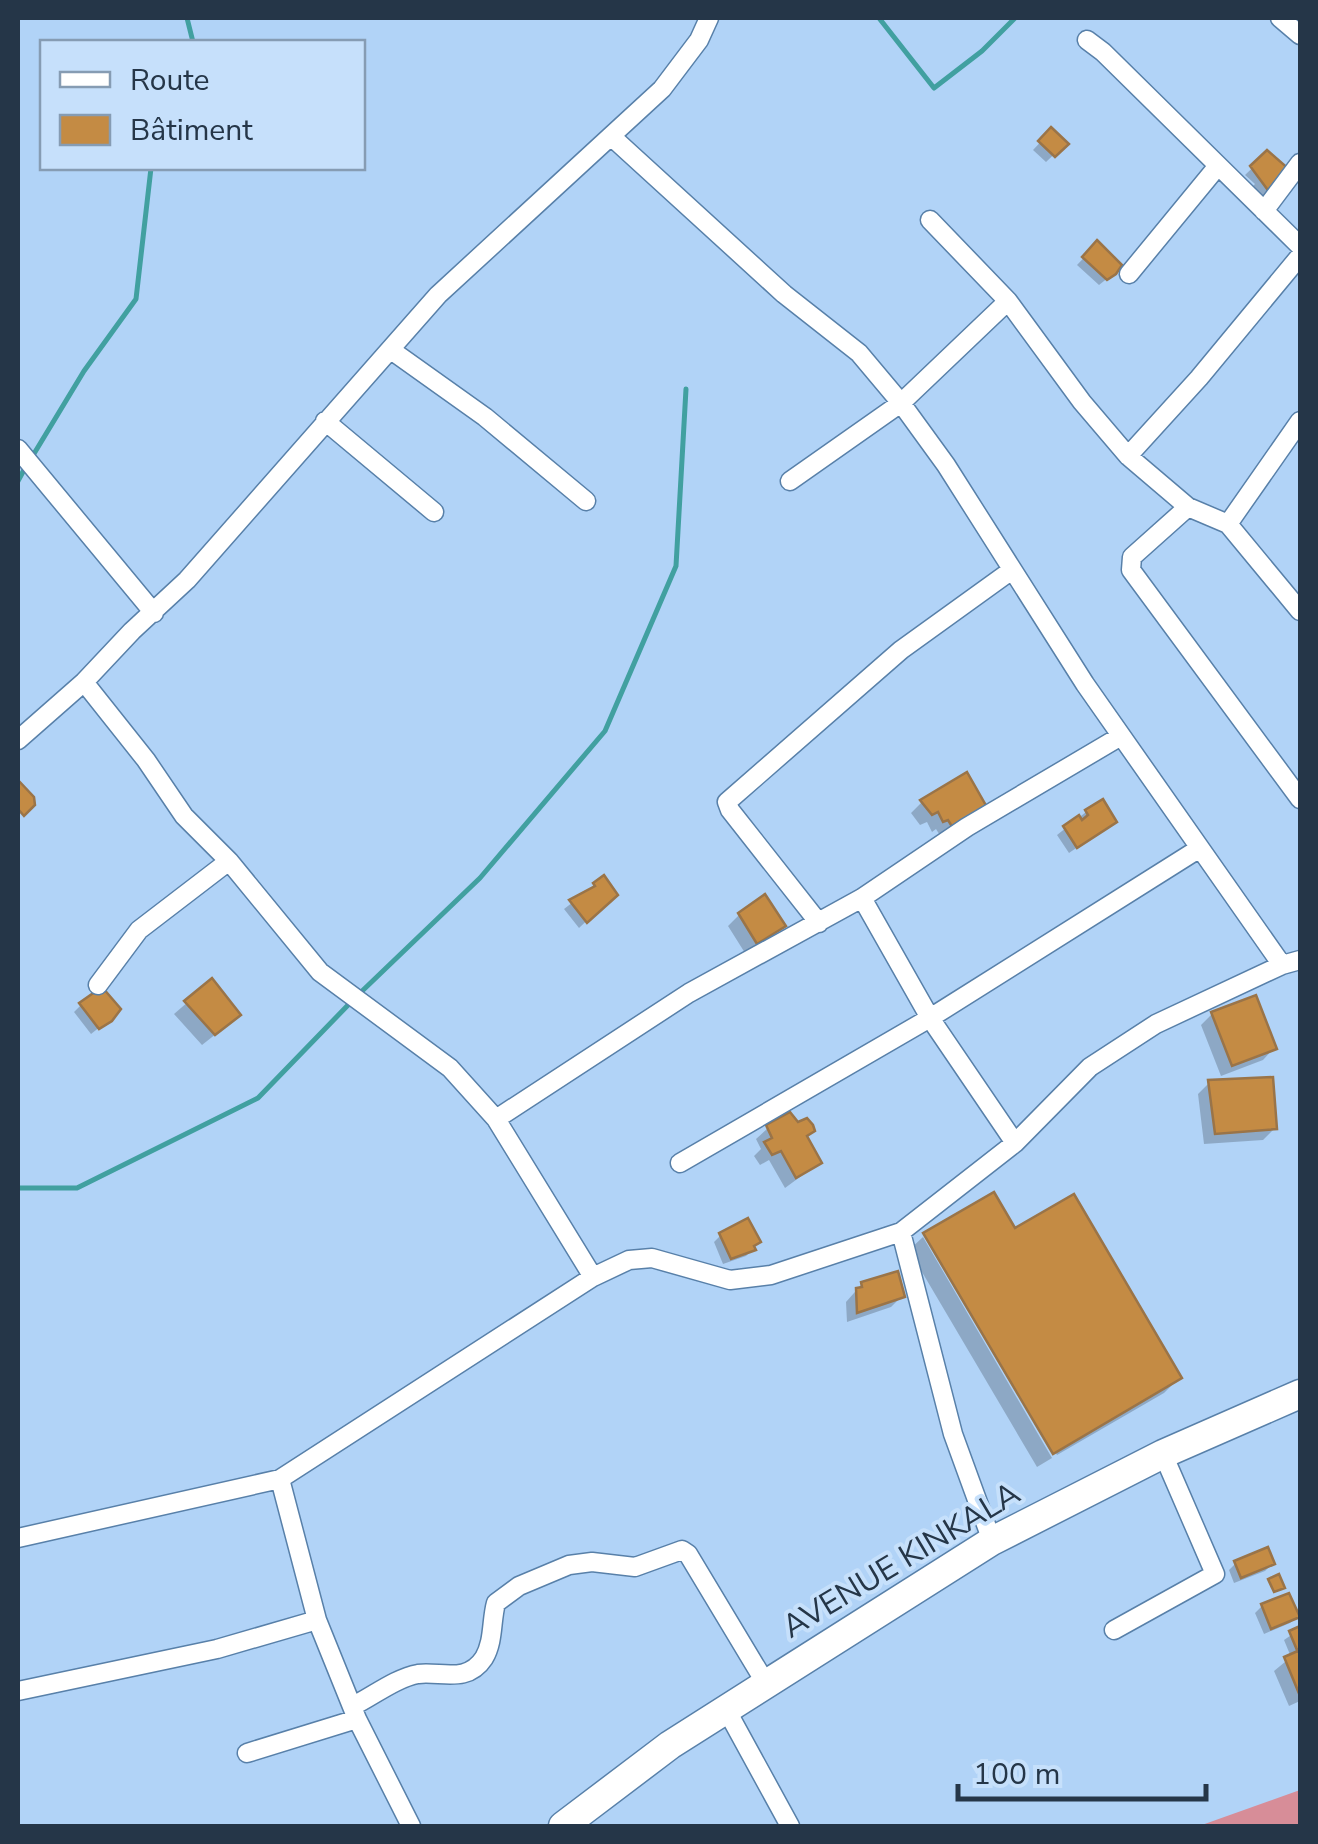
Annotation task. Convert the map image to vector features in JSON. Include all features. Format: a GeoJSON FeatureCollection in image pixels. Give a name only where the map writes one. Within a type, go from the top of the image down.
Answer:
{"type":"FeatureCollection","features":[{"type":"Feature","properties":{"kind":"main road","name":"AVENUE KINKALA"},"geometry":{"type":"LineString","coordinates":[[562,1826],[670,1745],[765,1682],[992,1541],[1163,1454],[1300,1394]]}},
{"type":"Feature","properties":{"kind":"street"},"geometry":{"type":"LineString","coordinates":[[18,740],[188,580],[438,296],[662,89],[709,18]]}},
{"type":"Feature","properties":{"kind":"street"},"geometry":{"type":"LineString","coordinates":[[1280,18],[1300,36]]}},
{"type":"Feature","properties":{"kind":"street"},"geometry":{"type":"LineString","coordinates":[[1087,40],[1300,246]]}},
{"type":"Feature","properties":{"kind":"street"},"geometry":{"type":"LineString","coordinates":[[18,1538],[280,1480],[593,1277],[629,1260],[652,1258],[730,1280],[771,1276],[901,1232],[1015,1143],[1090,1067],[1156,1024],[1291,963],[1200,848],[1121,736],[946,465],[901,403],[859,353],[784,294],[612,136]]}},
{"type":"Feature","properties":{"kind":"street"},"geometry":{"type":"LineString","coordinates":[[1264,211],[1300,163]]}},
{"type":"Feature","properties":{"kind":"street"},"geometry":{"type":"LineString","coordinates":[[1129,274],[1217,166]]}},
{"type":"Feature","properties":{"kind":"street"},"geometry":{"type":"LineString","coordinates":[[930,220],[1008,301],[1082,402],[1128,456],[1188,507],[1228,524],[1300,611]]}},
{"type":"Feature","properties":{"kind":"street"},"geometry":{"type":"LineString","coordinates":[[1128,456],[1200,378],[1300,256]]}},
{"type":"Feature","properties":{"kind":"street"},"geometry":{"type":"LineString","coordinates":[[790,482],[901,403],[1008,301]]}},
{"type":"Feature","properties":{"kind":"street"},"geometry":{"type":"LineString","coordinates":[[392,350],[485,417],[586,501]]}},
{"type":"Feature","properties":{"kind":"street"},"geometry":{"type":"LineString","coordinates":[[324,421],[434,512]]}},
{"type":"Feature","properties":{"kind":"street"},"geometry":{"type":"LineString","coordinates":[[1228,524],[1300,421]]}},
{"type":"Feature","properties":{"kind":"street"},"geometry":{"type":"LineString","coordinates":[[18,449],[154,613]]}},
{"type":"Feature","properties":{"kind":"street"},"geometry":{"type":"LineString","coordinates":[[1188,507],[1132,558],[1131,570],[1300,799]]}},
{"type":"Feature","properties":{"kind":"street"},"geometry":{"type":"LineString","coordinates":[[819,922],[727,802],[901,650],[1012,570]]}},
{"type":"Feature","properties":{"kind":"street"},"geometry":{"type":"LineString","coordinates":[[84,682],[146,760],[184,816],[229,861],[320,972],[450,1068],[496,1119],[593,1277]]}},
{"type":"Feature","properties":{"kind":"street"},"geometry":{"type":"LineString","coordinates":[[496,1119],[689,993],[862,898],[967,827],[1121,736]]}},
{"type":"Feature","properties":{"kind":"street"},"geometry":{"type":"LineString","coordinates":[[680,1164],[930,1018],[1200,848]]}},
{"type":"Feature","properties":{"kind":"street"},"geometry":{"type":"LineString","coordinates":[[98,984],[140,930],[229,861]]}},
{"type":"Feature","properties":{"kind":"street"},"geometry":{"type":"LineString","coordinates":[[862,898],[930,1018],[1015,1143]]}},
{"type":"Feature","properties":{"kind":"street"},"geometry":{"type":"LineString","coordinates":[[901,1232],[953,1434],[992,1541]]}},
{"type":"Feature","properties":{"kind":"street"},"geometry":{"type":"LineString","coordinates":[[1114,1630],[1214,1574],[1163,1454]]}},
{"type":"Feature","properties":{"kind":"street"},"geometry":{"type":"LineString","coordinates":[[280,1480],[316,1620],[355,1713],[411,1826]]}},
{"type":"Feature","properties":{"kind":"street"},"geometry":{"type":"LineString","coordinates":[[247,1752],[355,1713],[407,1676],[426,1673],[441,1677],[469,1671],[482,1661],[490,1643],[496,1603],[519,1586],[569,1565],[592,1562],[636,1567],[682,1550],[765,1682]]}},
{"type":"Feature","properties":{"kind":"street"},"geometry":{"type":"LineString","coordinates":[[18,1691],[217,1649],[316,1620]]}},
{"type":"Feature","properties":{"kind":"street"},"geometry":{"type":"LineString","coordinates":[[726,1709],[790,1826]]}},
{"type":"Feature","properties":{"kind":"shaded area"},"geometry":{"type":"Polygon","coordinates":[[[1300,1790],[1300,1826],[1199,1826],[1300,1790]]]}},
{"type":"Feature","properties":{"kind":"building"},"geometry":{"type":"Polygon","coordinates":[[[1051,127],[1069,144],[1055,157],[1038,141],[1051,127]]]}},
{"type":"Feature","properties":{"kind":"building"},"geometry":{"type":"Polygon","coordinates":[[[1267,150],[1290,170],[1270,193],[1250,166],[1267,150]]]}},
{"type":"Feature","properties":{"kind":"building"},"geometry":{"type":"Polygon","coordinates":[[[1097,240],[1122,265],[1107,280],[1082,257],[1097,240]]]}},
{"type":"Feature","properties":{"kind":"building"},"geometry":{"type":"Polygon","coordinates":[[[967,772],[988,809],[953,828],[948,820],[943,822],[938,812],[932,815],[920,800],[967,772]]]}},
{"type":"Feature","properties":{"kind":"building"},"geometry":{"type":"Polygon","coordinates":[[[18,780],[34,797],[35,805],[24,816],[18,809],[18,780]]]}},
{"type":"Feature","properties":{"kind":"building"},"geometry":{"type":"Polygon","coordinates":[[[1103,799],[1117,822],[1077,848],[1063,826],[1079,815],[1082,820],[1088,815],[1085,810],[1103,799]]]}},
{"type":"Feature","properties":{"kind":"building"},"geometry":{"type":"Polygon","coordinates":[[[604,875],[618,895],[587,923],[569,900],[595,886],[593,883],[604,875]]]}},
{"type":"Feature","properties":{"kind":"building"},"geometry":{"type":"Polygon","coordinates":[[[765,894],[786,926],[757,944],[738,913],[765,894]]]}},
{"type":"Feature","properties":{"kind":"building"},"geometry":{"type":"Polygon","coordinates":[[[212,978],[241,1015],[215,1035],[184,1001],[212,978]]]}},
{"type":"Feature","properties":{"kind":"building"},"geometry":{"type":"Polygon","coordinates":[[[102,987],[121,1009],[99,1029],[79,1003],[102,987]]]}},
{"type":"Feature","properties":{"kind":"building"},"geometry":{"type":"Polygon","coordinates":[[[1256,995],[1277,1049],[1232,1066],[1211,1012],[1256,995]]]}},
{"type":"Feature","properties":{"kind":"building"},"geometry":{"type":"Polygon","coordinates":[[[1273,1077],[1277,1129],[1215,1134],[1208,1080],[1273,1077]]]}},
{"type":"Feature","properties":{"kind":"building"},"geometry":{"type":"Polygon","coordinates":[[[790,1112],[798,1122],[807,1118],[813,1125],[815,1131],[807,1136],[822,1163],[796,1178],[781,1151],[772,1155],[764,1142],[772,1138],[766,1125],[790,1112]]]}},
{"type":"Feature","properties":{"kind":"building"},"geometry":{"type":"Polygon","coordinates":[[[994,1192],[1015,1228],[1074,1194],[1182,1378],[1053,1454],[923,1233],[994,1192]]]}},
{"type":"Feature","properties":{"kind":"building"},"geometry":{"type":"Polygon","coordinates":[[[748,1218],[761,1242],[754,1246],[756,1250],[731,1259],[719,1233],[748,1218]]]}},
{"type":"Feature","properties":{"kind":"building"},"geometry":{"type":"Polygon","coordinates":[[[898,1271],[905,1297],[857,1313],[856,1288],[862,1287],[861,1282],[898,1271]]]}},
{"type":"Feature","properties":{"kind":"building"},"geometry":{"type":"Polygon","coordinates":[[[1268,1547],[1275,1564],[1241,1578],[1234,1561],[1268,1547]]]}},
{"type":"Feature","properties":{"kind":"building"},"geometry":{"type":"Polygon","coordinates":[[[1279,1574],[1285,1588],[1274,1592],[1268,1579],[1279,1574]]]}},
{"type":"Feature","properties":{"kind":"building"},"geometry":{"type":"Polygon","coordinates":[[[1289,1593],[1300,1617],[1271,1629],[1261,1604],[1289,1593]]]}},
{"type":"Feature","properties":{"kind":"building"},"geometry":{"type":"Polygon","coordinates":[[[1300,1626],[1300,1648],[1297,1650],[1289,1631],[1300,1626]]]}},
{"type":"Feature","properties":{"kind":"building"},"geometry":{"type":"Polygon","coordinates":[[[1300,1650],[1300,1696],[1284,1657],[1300,1650]]]}},
{"type":"Feature","properties":{"kind":"waterway"},"geometry":{"type":"LineString","coordinates":[[187,18],[192,40]]}},
{"type":"Feature","properties":{"kind":"waterway"},"geometry":{"type":"LineString","coordinates":[[879,18],[934,88],[982,51],[1015,18]]}},
{"type":"Feature","properties":{"kind":"waterway"},"geometry":{"type":"LineString","coordinates":[[32,457],[84,371],[136,299],[151,170]]}},
{"type":"Feature","properties":{"kind":"waterway"},"geometry":{"type":"LineString","coordinates":[[359,994],[480,878],[605,731],[676,566],[686,389]]}},
{"type":"Feature","properties":{"kind":"waterway"},"geometry":{"type":"LineString","coordinates":[[18,481],[26,466]]}},
{"type":"Feature","properties":{"kind":"waterway"},"geometry":{"type":"LineString","coordinates":[[18,1188],[77,1188],[258,1098],[351,1002]]}}]}
